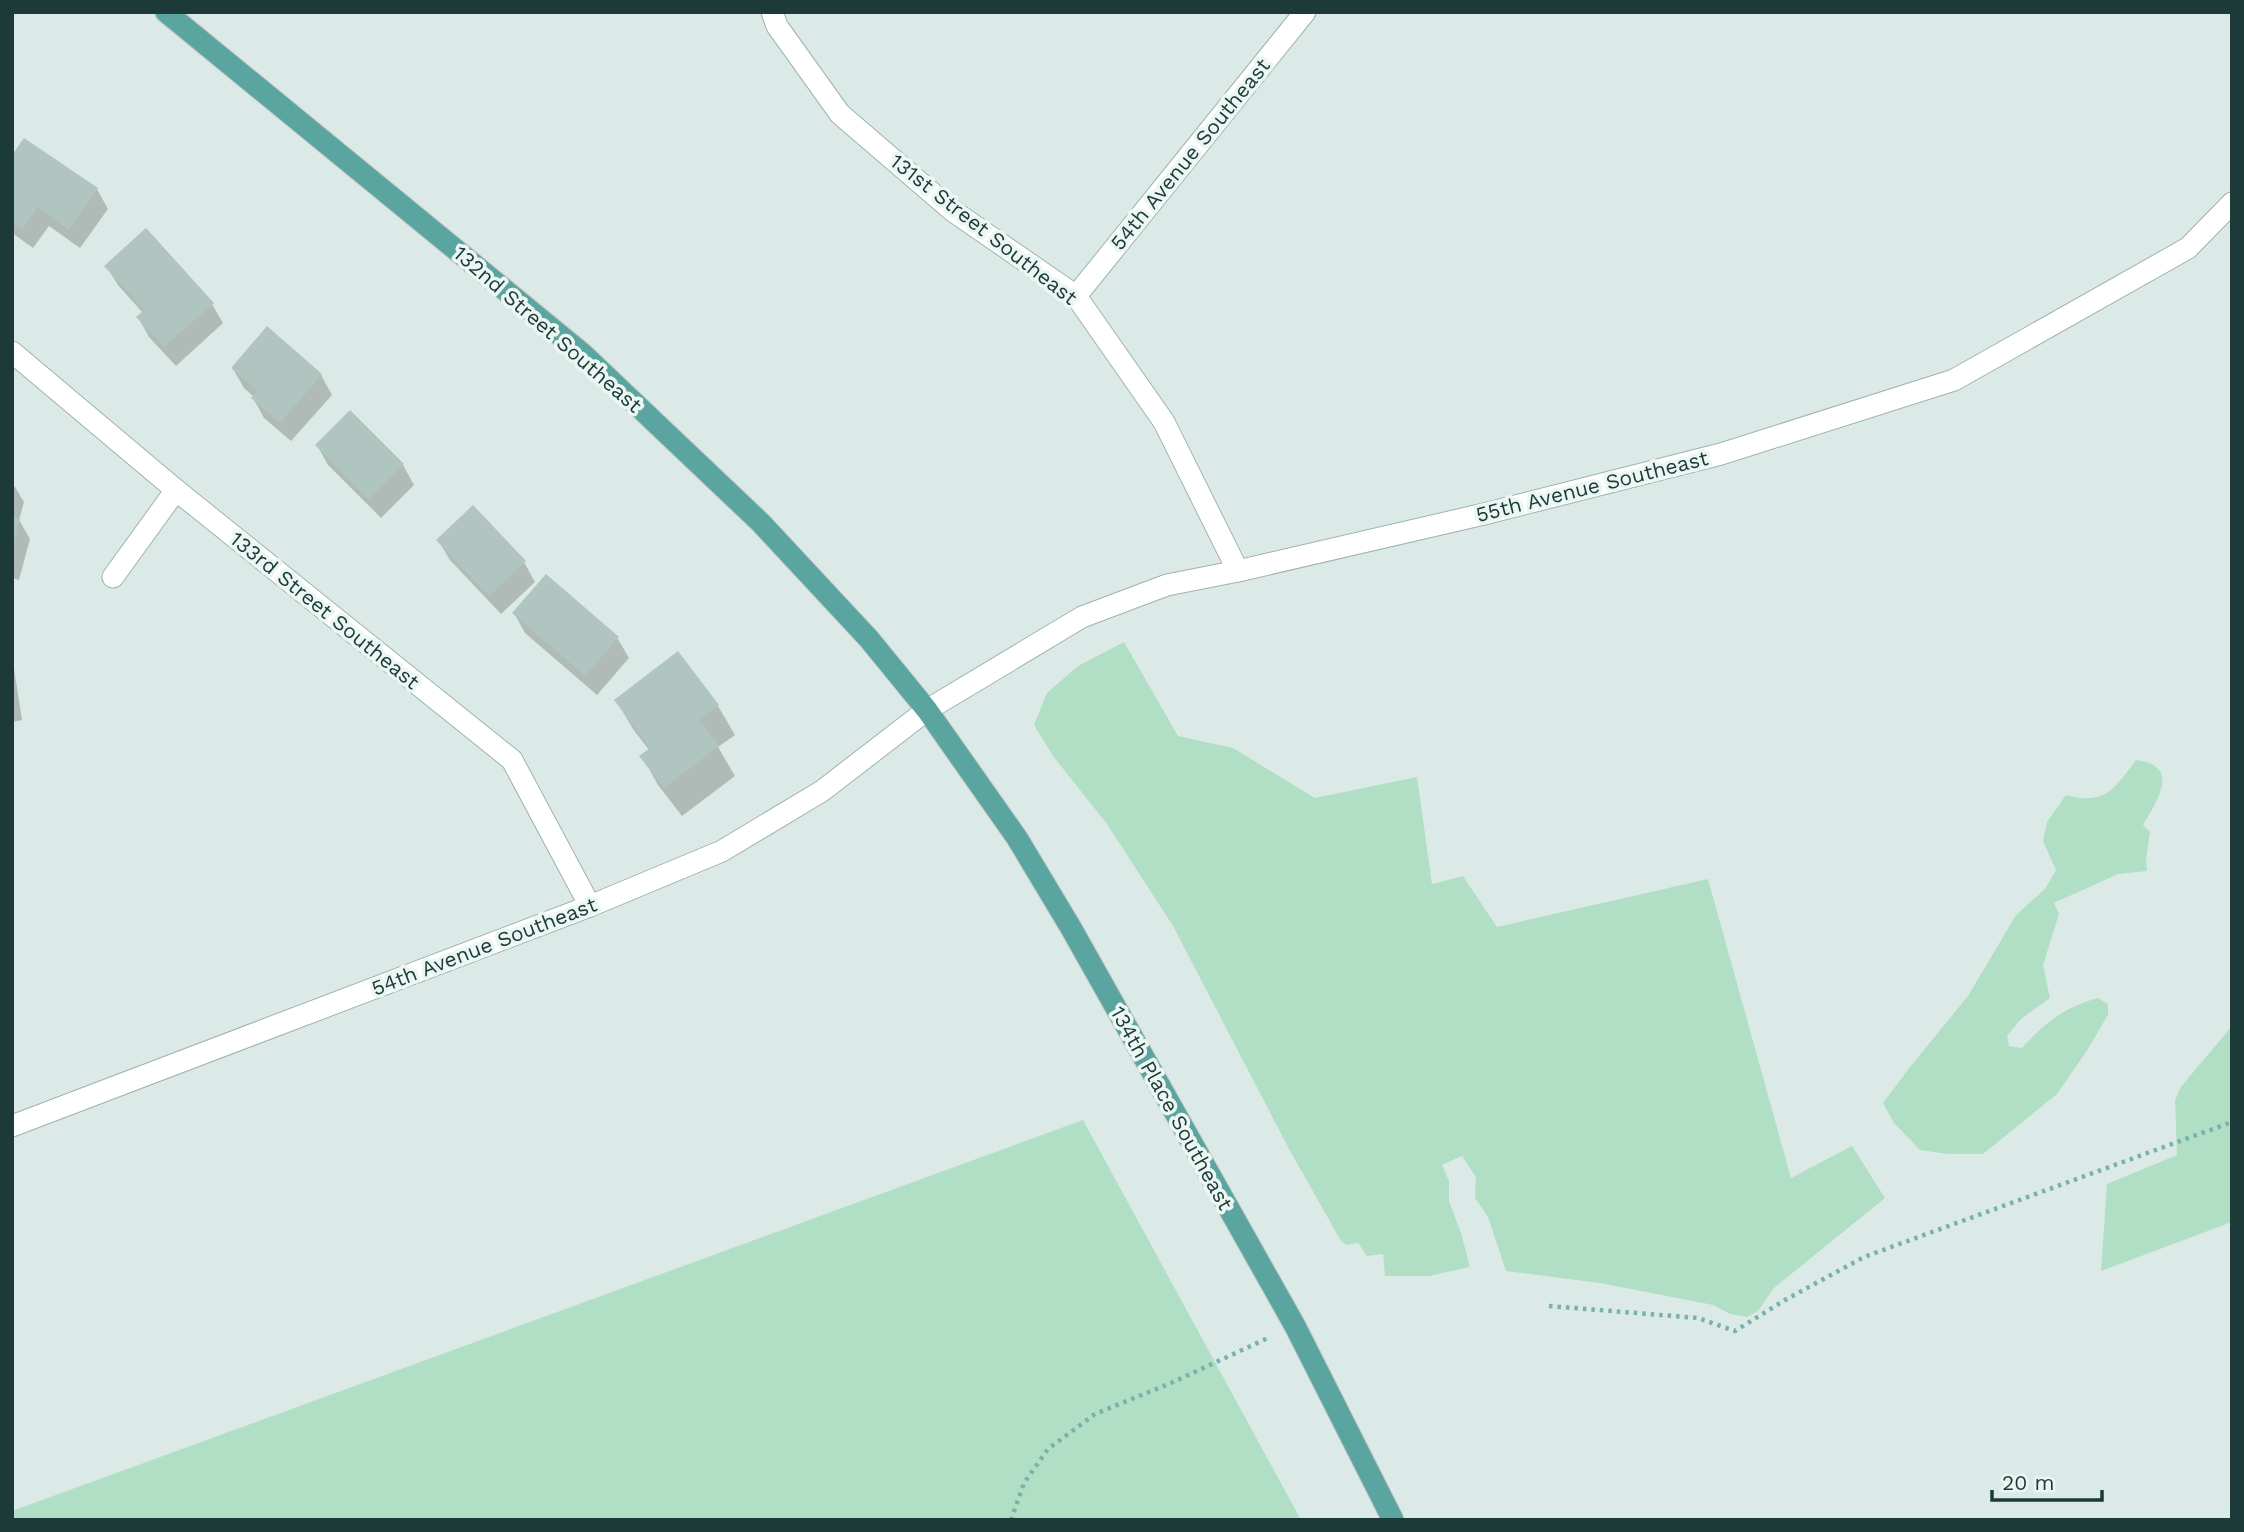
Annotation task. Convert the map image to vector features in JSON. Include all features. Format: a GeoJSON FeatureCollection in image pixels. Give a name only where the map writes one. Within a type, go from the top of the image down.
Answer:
{"type":"FeatureCollection","features":[{"type":"Feature","properties":{"kind":"main road","name":"132nd Street Southeast"},"geometry":{"type":"LineString","coordinates":[[166,12],[583,354],[761,523],[869,639],[927,710]]}},
{"type":"Feature","properties":{"kind":"main road","name":"134th Place Southeast"},"geometry":{"type":"LineString","coordinates":[[927,710],[1017,838],[1071,928],[1294,1326],[1393,1520]]}},
{"type":"Feature","properties":{"kind":"street","name":"131st Street Southeast"},"geometry":{"type":"LineString","coordinates":[[772,12],[777,26],[840,114],[953,211],[1076,296],[1164,422],[1238,571]]}},
{"type":"Feature","properties":{"kind":"street","name":"54th Avenue Southeast"},"geometry":{"type":"LineString","coordinates":[[1076,296],[1305,12]]}},
{"type":"Feature","properties":{"kind":"street","name":"55th Avenue Southeast"},"geometry":{"type":"LineString","coordinates":[[927,710],[1082,617],[1167,585],[1484,514],[1721,454],[1954,380],[2188,248],[2232,203]]}},
{"type":"Feature","properties":{"kind":"street","name":"133rd Street Southeast"},"geometry":{"type":"LineString","coordinates":[[12,352],[176,490],[512,760],[590,906]]}},
{"type":"Feature","properties":{"kind":"street"},"geometry":{"type":"LineString","coordinates":[[113,578],[176,490]]}},
{"type":"Feature","properties":{"kind":"street","name":"54th Avenue Southeast"},"geometry":{"type":"LineString","coordinates":[[12,1126],[590,906],[722,851],[822,791],[927,710]]}},
{"type":"Feature","properties":{"kind":"path"},"geometry":{"type":"LineString","coordinates":[[1549,1306],[1698,1318],[1735,1331],[1864,1257],[2232,1122]]}},
{"type":"Feature","properties":{"kind":"path"},"geometry":{"type":"LineString","coordinates":[[1011,1520],[1024,1483],[1048,1449],[1096,1414],[1171,1383],[1294,1326]]}},
{"type":"Feature","properties":{"kind":"green space"},"geometry":{"type":"Polygon","coordinates":[[[1124,642],[1178,736],[1233,748],[1315,798],[1417,777],[1432,884],[1463,876],[1497,927],[1708,879],[1791,1178],[1852,1146],[1885,1198],[1774,1288],[1758,1311],[1747,1317],[1730,1314],[1713,1305],[1600,1283],[1506,1271],[1488,1217],[1475,1198],[1476,1177],[1462,1156],[1442,1165],[1449,1181],[1449,1201],[1470,1267],[1429,1276],[1385,1276],[1383,1254],[1367,1256],[1358,1243],[1347,1245],[1341,1241],[1289,1149],[1173,926],[1107,824],[1053,756],[1034,725],[1047,693],[1078,666],[1124,642]]]}},
{"type":"Feature","properties":{"kind":"green space"},"geometry":{"type":"Polygon","coordinates":[[[2136,760],[2150,763],[2158,769],[2162,777],[2159,795],[2143,825],[2150,832],[2147,871],[2118,874],[2054,903],[2059,914],[2043,965],[2050,998],[2021,1019],[2007,1036],[2009,1046],[2022,1048],[2056,1017],[2075,1006],[2098,998],[2108,1004],[2108,1015],[2057,1094],[1983,1154],[1948,1154],[1920,1150],[1894,1123],[1883,1103],[1968,996],[2016,915],[2045,889],[2056,870],[2043,841],[2047,822],[2066,795],[2090,798],[2108,792],[2136,760]]]}},
{"type":"Feature","properties":{"kind":"green space"},"geometry":{"type":"Polygon","coordinates":[[[2232,1026],[2232,1222],[2101,1271],[2107,1184],[2177,1155],[2175,1101],[2180,1088],[2232,1026]]]}},
{"type":"Feature","properties":{"kind":"green space"},"geometry":{"type":"Polygon","coordinates":[[[1083,1120],[1301,1520],[12,1520],[12,1511],[1083,1120]]]}},
{"type":"Feature","properties":{"kind":"building"},"geometry":{"type":"Polygon","coordinates":[[[24,138],[98,188],[69,230],[38,207],[22,229],[12,223],[12,155],[24,138]]]}},
{"type":"Feature","properties":{"kind":"building"},"geometry":{"type":"Polygon","coordinates":[[[146,228],[214,303],[164,347],[136,317],[144,310],[104,266],[146,228]]]}},
{"type":"Feature","properties":{"kind":"building"},"geometry":{"type":"Polygon","coordinates":[[[267,326],[322,374],[280,423],[251,398],[257,391],[231,368],[267,326]]]}},
{"type":"Feature","properties":{"kind":"building"},"geometry":{"type":"Polygon","coordinates":[[[350,410],[404,464],[369,500],[315,445],[350,410]]]}},
{"type":"Feature","properties":{"kind":"building"},"geometry":{"type":"Polygon","coordinates":[[[473,505],[526,561],[489,596],[436,540],[473,505]]]}},
{"type":"Feature","properties":{"kind":"building"},"geometry":{"type":"Polygon","coordinates":[[[12,516],[20,519],[13,545],[12,545],[12,516]]]}},
{"type":"Feature","properties":{"kind":"building"},"geometry":{"type":"Polygon","coordinates":[[[546,574],[619,637],[585,676],[512,613],[546,574]]]}},
{"type":"Feature","properties":{"kind":"building"},"geometry":{"type":"Polygon","coordinates":[[[678,651],[719,705],[699,720],[719,746],[664,788],[639,756],[650,748],[614,700],[678,651]]]}}]}
